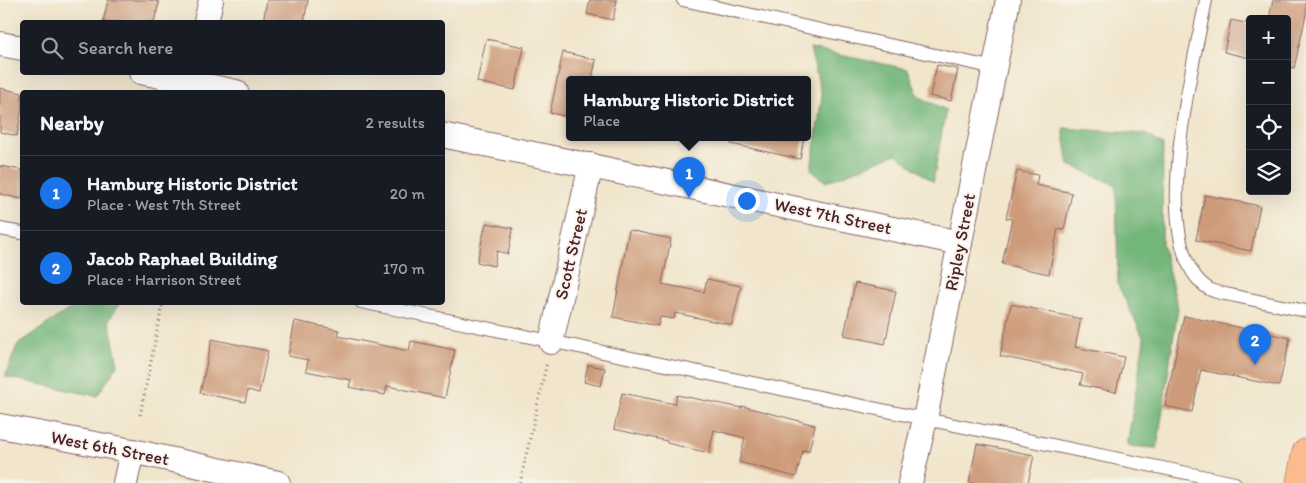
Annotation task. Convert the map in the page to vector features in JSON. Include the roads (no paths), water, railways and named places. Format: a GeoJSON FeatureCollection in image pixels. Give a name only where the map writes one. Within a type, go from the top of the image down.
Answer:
{"type":"FeatureCollection","features":[{"type":"Feature","properties":{"kind":"highway"},"geometry":{"type":"LineString","coordinates":[[1300,483],[1306,453]]}},
{"type":"Feature","properties":{"kind":"street"},"geometry":{"type":"LineString","coordinates":[[206,20],[211,0]]}},
{"type":"Feature","properties":{"kind":"street","name":"Ripley Street"},"geometry":{"type":"LineString","coordinates":[[910,483],[925,419],[1008,0]]}},
{"type":"Feature","properties":{"kind":"street"},"geometry":{"type":"LineString","coordinates":[[0,44],[20,48]]}},
{"type":"Feature","properties":{"kind":"street"},"geometry":{"type":"LineString","coordinates":[[156,75],[228,90]]}},
{"type":"Feature","properties":{"kind":"street","name":"West 7th Street"},"geometry":{"type":"LineString","coordinates":[[445,136],[960,243]]}},
{"type":"Feature","properties":{"kind":"street","name":"Scott Street"},"geometry":{"type":"LineString","coordinates":[[551,342],[591,165]]}},
{"type":"Feature","properties":{"kind":"street","name":"West 6th Street"},"geometry":{"type":"LineString","coordinates":[[0,426],[278,483]]}},
{"type":"Feature","properties":{"kind":"street"},"geometry":{"type":"LineString","coordinates":[[125,483],[132,452]]}},
{"type":"Feature","properties":{"kind":"lane"},"geometry":{"type":"LineString","coordinates":[[683,0],[995,68]]}},
{"type":"Feature","properties":{"kind":"lane"},"geometry":{"type":"LineString","coordinates":[[1206,0],[1182,128],[1176,174],[1178,219],[1183,251],[1194,276],[1211,290],[1306,311]]}},
{"type":"Feature","properties":{"kind":"lane"},"geometry":{"type":"LineString","coordinates":[[0,229],[20,233]]}},
{"type":"Feature","properties":{"kind":"lane"},"geometry":{"type":"LineString","coordinates":[[375,305],[1235,483]]}},
{"type":"Feature","properties":{"kind":"place","name":"Hamburg Historic District"},"geometry":{"type":"Point","coordinates":[689,198]}},
{"type":"Feature","properties":{"kind":"place","name":"Jacob Raphael Building"},"geometry":{"type":"Point","coordinates":[1255,365]}}]}
